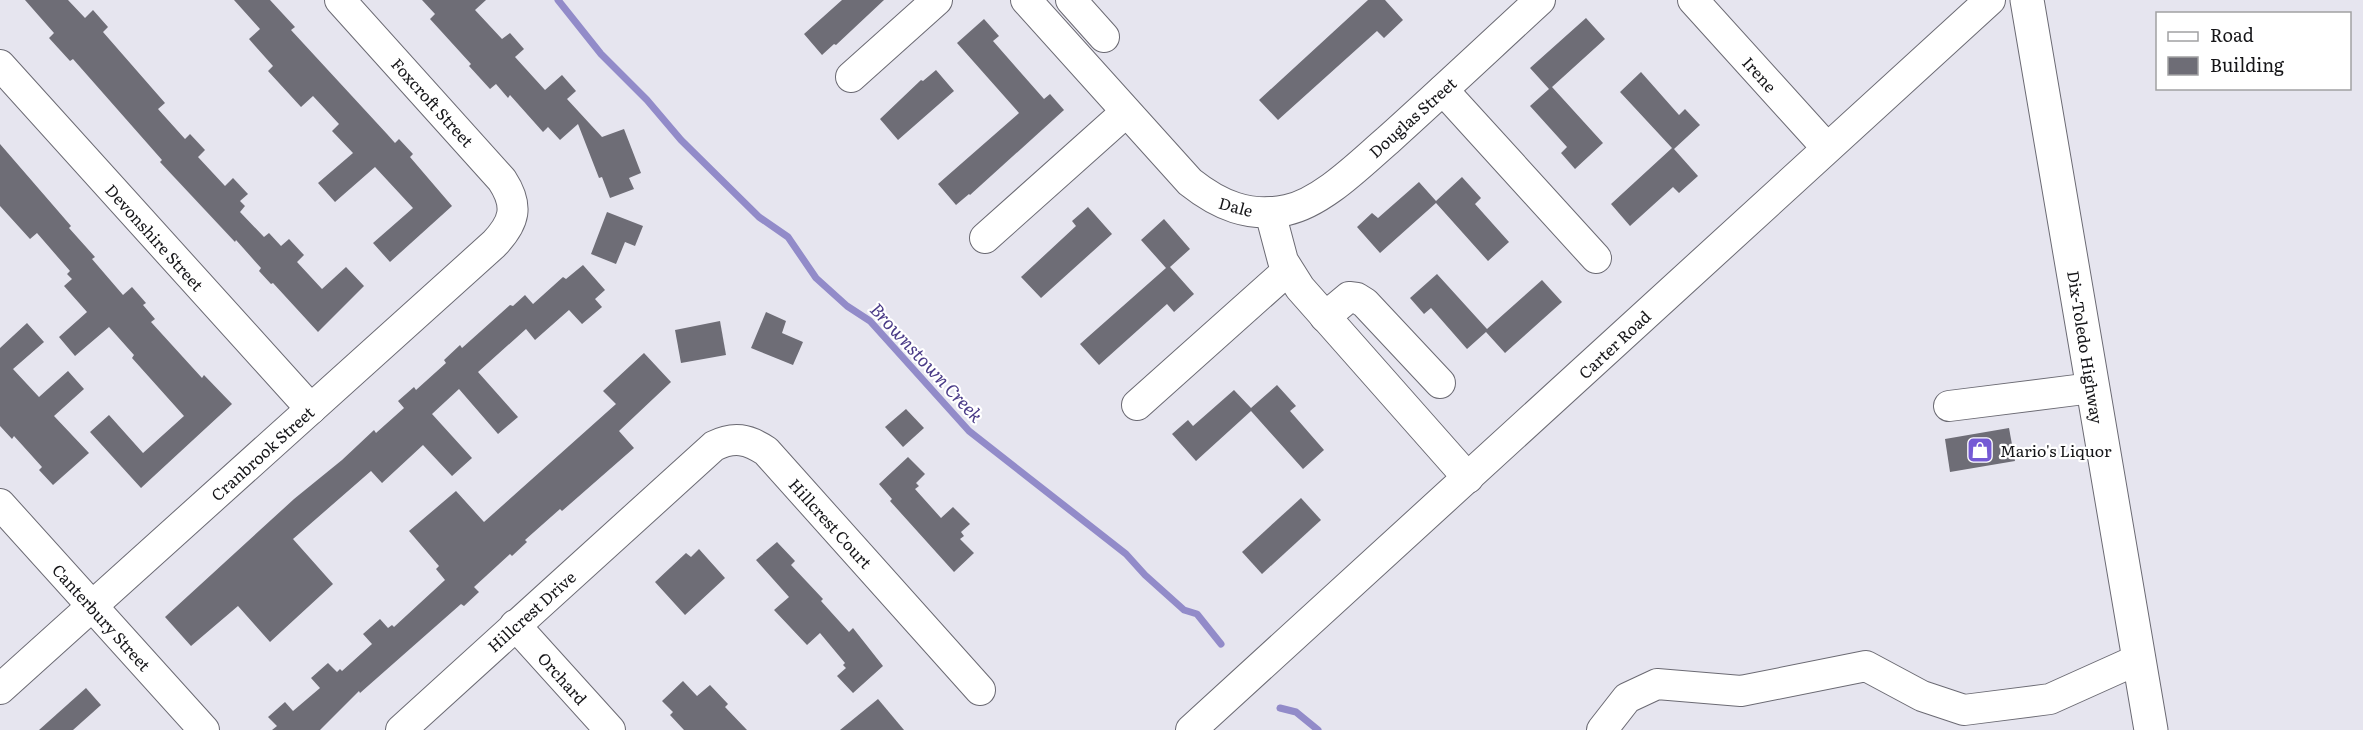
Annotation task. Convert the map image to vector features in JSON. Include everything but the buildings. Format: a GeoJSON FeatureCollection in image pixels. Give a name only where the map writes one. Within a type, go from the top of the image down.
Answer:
{"type":"FeatureCollection","features":[{"type":"Feature","properties":{"kind":"main road","name":"Dix-Toledo Highway"},"geometry":{"type":"LineString","coordinates":[[2027,0],[2151,730]]}},
{"type":"Feature","properties":{"kind":"street","name":"Foxcroft Street"},"geometry":{"type":"LineString","coordinates":[[340,0],[493,169],[509,192],[513,211]]}},
{"type":"Feature","properties":{"kind":"street"},"geometry":{"type":"LineString","coordinates":[[851,77],[937,0]]}},
{"type":"Feature","properties":{"kind":"street","name":"Dale"},"geometry":{"type":"LineString","coordinates":[[1026,0],[1125,113],[1190,182],[1209,198],[1230,207],[1249,212],[1270,212],[1287,271],[1468,478]]}},
{"type":"Feature","properties":{"kind":"street"},"geometry":{"type":"LineString","coordinates":[[1071,0],[1104,37]]}},
{"type":"Feature","properties":{"kind":"street","name":"Douglas Street"},"geometry":{"type":"LineString","coordinates":[[1270,212],[1303,204],[1351,172],[1540,0]]}},
{"type":"Feature","properties":{"kind":"street","name":"Irene"},"geometry":{"type":"LineString","coordinates":[[1693,0],[1827,148]]}},
{"type":"Feature","properties":{"kind":"street","name":"Carter Road"},"geometry":{"type":"LineString","coordinates":[[1191,730],[1990,0]]}},
{"type":"Feature","properties":{"kind":"street","name":"Devonshire Street"},"geometry":{"type":"LineString","coordinates":[[0,65],[311,409]]}},
{"type":"Feature","properties":{"kind":"street"},"geometry":{"type":"LineString","coordinates":[[1443,90],[1596,258]]}},
{"type":"Feature","properties":{"kind":"street"},"geometry":{"type":"LineString","coordinates":[[985,238],[1125,113]]}},
{"type":"Feature","properties":{"kind":"street","name":"Cranbrook Street"},"geometry":{"type":"LineString","coordinates":[[0,688],[494,244],[504,234],[513,211]]}},
{"type":"Feature","properties":{"kind":"street"},"geometry":{"type":"LineString","coordinates":[[1137,405],[1287,271]]}},
{"type":"Feature","properties":{"kind":"street"},"geometry":{"type":"LineString","coordinates":[[1325,317],[1349,297],[1357,298],[1365,303],[1440,383]]}},
{"type":"Feature","properties":{"kind":"street"},"geometry":{"type":"LineString","coordinates":[[1949,406],[2092,388]]}},
{"type":"Feature","properties":{"kind":"street","name":"Hillcrest Court"},"geometry":{"type":"LineString","coordinates":[[662,493],[714,446],[737,439],[753,442],[766,452],[980,690]]}},
{"type":"Feature","properties":{"kind":"street","name":"Hillcrest Drive"},"geometry":{"type":"LineString","coordinates":[[401,730],[662,493]]}},
{"type":"Feature","properties":{"kind":"street","name":"Canterbury Street"},"geometry":{"type":"LineString","coordinates":[[0,504],[204,730]]}},
{"type":"Feature","properties":{"kind":"street","name":"Orchard"},"geometry":{"type":"LineString","coordinates":[[515,625],[610,730]]}},
{"type":"Feature","properties":{"kind":"street"},"geometry":{"type":"LineString","coordinates":[[1602,730],[1627,698],[1657,684],[1740,691],[1866,666],[1922,696],[1964,710],[2050,699],[2139,659]]}},
{"type":"Feature","properties":{"kind":"waterway","name":"Brownstown Creek"},"geometry":{"type":"LineString","coordinates":[[558,0],[601,54],[647,100],[681,140],[759,217],[788,237],[816,278],[847,306],[870,321],[969,431],[1126,554],[1145,575],[1184,610],[1197,614],[1221,644]]}},
{"type":"Feature","properties":{"kind":"waterway","name":"Brownstown Creek"},"geometry":{"type":"LineString","coordinates":[[1280,708],[1296,712],[1318,730]]}},
{"type":"Feature","properties":{"kind":"place","name":"Mario's Liquor"},"geometry":{"type":"Point","coordinates":[1980,450]}}]}
